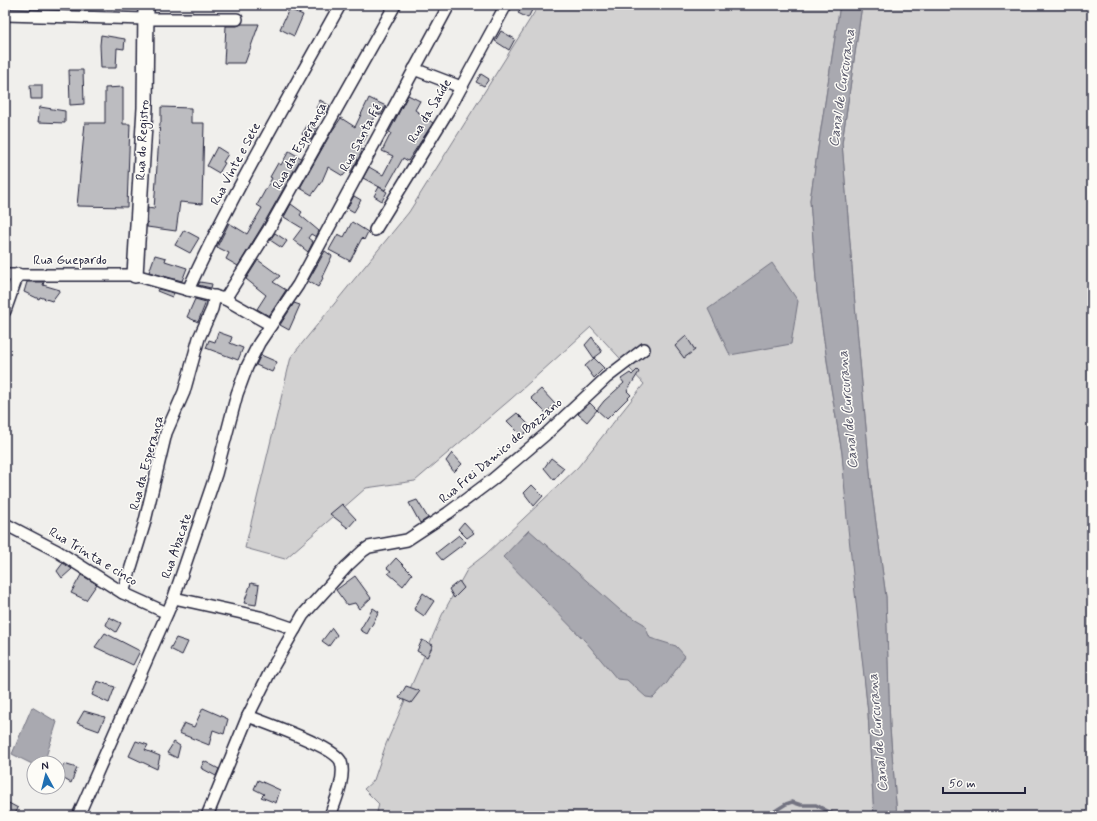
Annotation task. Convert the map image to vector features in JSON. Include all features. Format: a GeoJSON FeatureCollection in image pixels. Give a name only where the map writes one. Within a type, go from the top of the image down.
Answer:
{"type":"FeatureCollection","features":[{"type":"Feature","properties":{"kind":"street","name":"Rua Vinte e Sete"},"geometry":{"type":"LineString","coordinates":[[188,290],[259,150],[340,5]]}},
{"type":"Feature","properties":{"kind":"street","name":"Rua da Esperança"},"geometry":{"type":"LineString","coordinates":[[123,593],[144,525],[166,433],[184,392],[199,338],[212,309],[269,229],[395,5]]}},
{"type":"Feature","properties":{"kind":"street","name":"Rua Santa Fé"},"geometry":{"type":"LineString","coordinates":[[298,285],[449,5]]}},
{"type":"Feature","properties":{"kind":"street","name":"Rua da Saúde"},"geometry":{"type":"LineString","coordinates":[[375,230],[461,87],[506,5]]}},
{"type":"Feature","properties":{"kind":"street"},"geometry":{"type":"LineString","coordinates":[[5,15],[146,12],[237,19]]}},
{"type":"Feature","properties":{"kind":"street","name":"Rua do Registro"},"geometry":{"type":"LineString","coordinates":[[135,274],[145,108],[146,12]]}},
{"type":"Feature","properties":{"kind":"street"},"geometry":{"type":"LineString","coordinates":[[414,69],[461,87]]}},
{"type":"Feature","properties":{"kind":"street"},"geometry":{"type":"LineString","coordinates":[[5,311],[18,274]]}},
{"type":"Feature","properties":{"kind":"street"},"geometry":{"type":"LineString","coordinates":[[135,274],[188,290],[220,297],[271,325]]}},
{"type":"Feature","properties":{"kind":"street","name":"Rua Guepardo"},"geometry":{"type":"LineString","coordinates":[[5,275],[135,274]]}},
{"type":"Feature","properties":{"kind":"street","name":"Rua Abacate"},"geometry":{"type":"LineString","coordinates":[[78,816],[174,598],[216,474],[237,394],[247,367],[259,343],[298,285]]}},
{"type":"Feature","properties":{"kind":"street","name":"Rua Frei Damico de Bazzano"},"geometry":{"type":"LineString","coordinates":[[207,816],[248,716],[270,672],[303,615],[347,566],[369,547],[407,540],[448,513],[498,475],[545,435],[606,378],[644,350]]}},
{"type":"Feature","properties":{"kind":"street","name":"Rua Trinta e cinco"},"geometry":{"type":"LineString","coordinates":[[5,524],[57,551],[123,593],[167,612]]}},
{"type":"Feature","properties":{"kind":"street"},"geometry":{"type":"LineString","coordinates":[[174,598],[260,617],[295,629]]}},
{"type":"Feature","properties":{"kind":"street"},"geometry":{"type":"LineString","coordinates":[[248,716],[316,743],[339,757],[342,763],[340,786],[330,816]]}},
{"type":"Feature","properties":{"kind":"shaded area"},"geometry":{"type":"Polygon","coordinates":[[[539,5],[840,5],[810,200],[817,292],[842,453],[868,713],[874,816],[376,816],[379,804],[364,789],[374,780],[386,744],[442,615],[468,568],[486,554],[578,467],[644,384],[591,327],[511,399],[415,481],[366,488],[285,559],[245,548],[291,357],[409,212],[539,5]]]}},
{"type":"Feature","properties":{"kind":"shaded area"},"geometry":{"type":"Polygon","coordinates":[[[862,5],[1092,5],[1092,816],[897,816],[890,728],[886,597],[872,494],[842,143],[862,5]]]}},
{"type":"Feature","properties":{"kind":"water","name":"Canal de Curcurana"},"geometry":{"type":"Polygon","coordinates":[[[840,5],[862,5],[842,143],[872,494],[886,597],[890,728],[897,816],[874,816],[868,713],[847,519],[842,453],[817,292],[810,200],[840,5]]]}},
{"type":"Feature","properties":{"kind":"water"},"geometry":{"type":"Polygon","coordinates":[[[772,263],[798,301],[791,344],[730,355],[708,309],[772,263]]]}},
{"type":"Feature","properties":{"kind":"water"},"geometry":{"type":"Polygon","coordinates":[[[529,530],[620,610],[644,624],[650,638],[676,646],[685,656],[667,683],[653,698],[646,697],[627,680],[617,679],[586,642],[503,557],[529,530]]]}},
{"type":"Feature","properties":{"kind":"water"},"geometry":{"type":"Polygon","coordinates":[[[32,707],[57,722],[47,755],[26,755],[26,761],[12,754],[32,707]]]}},
{"type":"Feature","properties":{"kind":"building"},"geometry":{"type":"Polygon","coordinates":[[[522,6],[532,10],[528,18],[518,13],[522,6]]]}},
{"type":"Feature","properties":{"kind":"building"},"geometry":{"type":"Polygon","coordinates":[[[289,9],[303,15],[294,36],[280,29],[289,9]]]}},
{"type":"Feature","properties":{"kind":"building"},"geometry":{"type":"Polygon","coordinates":[[[242,24],[259,24],[245,63],[224,63],[226,26],[237,26],[242,24]]]}},
{"type":"Feature","properties":{"kind":"building"},"geometry":{"type":"Polygon","coordinates":[[[501,31],[515,39],[509,50],[495,41],[501,31]]]}},
{"type":"Feature","properties":{"kind":"building"},"geometry":{"type":"Polygon","coordinates":[[[101,35],[125,39],[124,49],[117,48],[116,68],[101,68],[101,35]]]}},
{"type":"Feature","properties":{"kind":"building"},"geometry":{"type":"Polygon","coordinates":[[[69,70],[83,70],[84,104],[70,105],[69,70]]]}},
{"type":"Feature","properties":{"kind":"building"},"geometry":{"type":"Polygon","coordinates":[[[481,74],[489,79],[484,86],[476,82],[481,74]]]}},
{"type":"Feature","properties":{"kind":"building"},"geometry":{"type":"Polygon","coordinates":[[[30,85],[42,85],[42,99],[31,99],[30,85]]]}},
{"type":"Feature","properties":{"kind":"building"},"geometry":{"type":"Polygon","coordinates":[[[123,87],[123,124],[130,124],[127,207],[77,206],[85,123],[105,123],[105,88],[123,87]]]}},
{"type":"Feature","properties":{"kind":"building"},"geometry":{"type":"Polygon","coordinates":[[[408,95],[420,101],[415,110],[433,123],[408,161],[403,158],[385,190],[363,178],[369,167],[383,175],[393,156],[382,151],[391,133],[389,132],[408,95]]]}},
{"type":"Feature","properties":{"kind":"building"},"geometry":{"type":"Polygon","coordinates":[[[369,98],[386,106],[381,115],[376,113],[366,133],[368,134],[359,149],[363,150],[351,172],[348,170],[343,176],[328,167],[322,181],[312,195],[300,188],[341,118],[355,127],[369,98]]]}},
{"type":"Feature","properties":{"kind":"building"},"geometry":{"type":"Polygon","coordinates":[[[320,100],[330,106],[326,113],[316,108],[320,100]]]}},
{"type":"Feature","properties":{"kind":"building"},"geometry":{"type":"Polygon","coordinates":[[[40,107],[65,111],[65,123],[38,122],[40,107]]]}},
{"type":"Feature","properties":{"kind":"building"},"geometry":{"type":"Polygon","coordinates":[[[161,107],[191,108],[191,123],[204,123],[202,204],[180,202],[176,231],[147,227],[148,208],[154,209],[161,107]]]}},
{"type":"Feature","properties":{"kind":"building"},"geometry":{"type":"Polygon","coordinates":[[[308,124],[317,129],[311,140],[302,134],[308,124]]]}},
{"type":"Feature","properties":{"kind":"building"},"geometry":{"type":"Polygon","coordinates":[[[217,147],[228,154],[219,173],[207,166],[217,147]]]}},
{"type":"Feature","properties":{"kind":"building"},"geometry":{"type":"Polygon","coordinates":[[[289,151],[301,158],[238,266],[226,259],[229,253],[217,247],[229,223],[247,234],[262,208],[257,205],[272,178],[270,177],[278,163],[281,165],[289,151]]]}},
{"type":"Feature","properties":{"kind":"building"},"geometry":{"type":"Polygon","coordinates":[[[379,187],[387,192],[382,201],[374,196],[379,187]]]}},
{"type":"Feature","properties":{"kind":"building"},"geometry":{"type":"Polygon","coordinates":[[[354,196],[361,200],[354,212],[347,208],[354,196]]]}},
{"type":"Feature","properties":{"kind":"building"},"geometry":{"type":"Polygon","coordinates":[[[291,204],[302,212],[300,215],[319,231],[316,237],[311,234],[308,238],[313,242],[308,252],[293,240],[302,228],[284,217],[291,204]]]}},
{"type":"Feature","properties":{"kind":"building"},"geometry":{"type":"Polygon","coordinates":[[[352,222],[368,232],[364,240],[362,238],[350,261],[329,250],[338,234],[344,237],[352,222]]]}},
{"type":"Feature","properties":{"kind":"building"},"geometry":{"type":"Polygon","coordinates":[[[184,230],[199,238],[190,253],[175,245],[184,230]]]}},
{"type":"Feature","properties":{"kind":"building"},"geometry":{"type":"Polygon","coordinates":[[[275,233],[287,241],[282,248],[270,240],[275,233]]]}},
{"type":"Feature","properties":{"kind":"building"},"geometry":{"type":"Polygon","coordinates":[[[325,251],[332,256],[318,287],[308,281],[325,251]]]}},
{"type":"Feature","properties":{"kind":"building"},"geometry":{"type":"Polygon","coordinates":[[[155,255],[166,258],[165,261],[187,268],[182,281],[149,272],[155,255]]]}},
{"type":"Feature","properties":{"kind":"building"},"geometry":{"type":"Polygon","coordinates":[[[258,260],[280,276],[273,282],[286,290],[269,316],[257,309],[266,295],[246,279],[258,260]]]}},
{"type":"Feature","properties":{"kind":"building"},"geometry":{"type":"Polygon","coordinates":[[[27,282],[44,282],[43,285],[60,290],[52,301],[40,297],[39,299],[24,292],[27,282]]]}},
{"type":"Feature","properties":{"kind":"building"},"geometry":{"type":"Polygon","coordinates":[[[200,282],[212,284],[211,288],[198,285],[200,282]]]}},
{"type":"Feature","properties":{"kind":"building"},"geometry":{"type":"Polygon","coordinates":[[[158,289],[174,293],[172,297],[157,291],[158,289]]]}},
{"type":"Feature","properties":{"kind":"building"},"geometry":{"type":"Polygon","coordinates":[[[195,299],[206,302],[198,322],[187,317],[195,299]]]}},
{"type":"Feature","properties":{"kind":"building"},"geometry":{"type":"Polygon","coordinates":[[[294,303],[300,305],[289,330],[280,325],[294,303]]]}},
{"type":"Feature","properties":{"kind":"building"},"geometry":{"type":"Polygon","coordinates":[[[218,332],[232,337],[230,343],[243,348],[238,360],[206,348],[209,340],[215,342],[218,332]]]}},
{"type":"Feature","properties":{"kind":"building"},"geometry":{"type":"Polygon","coordinates":[[[686,336],[695,350],[684,358],[675,346],[686,336]]]}},
{"type":"Feature","properties":{"kind":"building"},"geometry":{"type":"Polygon","coordinates":[[[592,337],[602,352],[594,358],[585,345],[592,337]]]}},
{"type":"Feature","properties":{"kind":"building"},"geometry":{"type":"Polygon","coordinates":[[[261,355],[277,362],[272,372],[256,365],[261,355]]]}},
{"type":"Feature","properties":{"kind":"building"},"geometry":{"type":"Polygon","coordinates":[[[594,358],[604,368],[594,378],[585,366],[594,358]]]}},
{"type":"Feature","properties":{"kind":"building"},"geometry":{"type":"Polygon","coordinates":[[[637,370],[639,372],[627,391],[631,395],[607,419],[597,410],[604,401],[624,383],[621,379],[630,373],[632,375],[637,370]]]}},
{"type":"Feature","properties":{"kind":"building"},"geometry":{"type":"Polygon","coordinates":[[[541,389],[555,404],[546,413],[531,398],[541,389]]]}},
{"type":"Feature","properties":{"kind":"building"},"geometry":{"type":"Polygon","coordinates":[[[590,403],[597,410],[587,422],[578,414],[590,403]]]}},
{"type":"Feature","properties":{"kind":"building"},"geometry":{"type":"Polygon","coordinates":[[[517,413],[531,427],[522,436],[507,421],[517,413]]]}},
{"type":"Feature","properties":{"kind":"building"},"geometry":{"type":"Polygon","coordinates":[[[452,453],[462,464],[454,472],[446,461],[452,453]]]}},
{"type":"Feature","properties":{"kind":"building"},"geometry":{"type":"Polygon","coordinates":[[[551,458],[564,468],[554,480],[544,468],[551,458]]]}},
{"type":"Feature","properties":{"kind":"building"},"geometry":{"type":"Polygon","coordinates":[[[532,485],[543,496],[534,506],[524,493],[532,485]]]}},
{"type":"Feature","properties":{"kind":"building"},"geometry":{"type":"Polygon","coordinates":[[[417,500],[428,518],[420,523],[409,503],[417,500]]]}},
{"type":"Feature","properties":{"kind":"building"},"geometry":{"type":"Polygon","coordinates":[[[342,504],[356,519],[348,528],[330,514],[342,504]]]}},
{"type":"Feature","properties":{"kind":"building"},"geometry":{"type":"Polygon","coordinates":[[[464,522],[474,533],[467,538],[458,529],[464,522]]]}},
{"type":"Feature","properties":{"kind":"building"},"geometry":{"type":"Polygon","coordinates":[[[459,535],[466,542],[442,560],[436,553],[459,535]]]}},
{"type":"Feature","properties":{"kind":"building"},"geometry":{"type":"Polygon","coordinates":[[[396,558],[412,574],[403,586],[388,573],[391,571],[387,568],[396,558]]]}},
{"type":"Feature","properties":{"kind":"building"},"geometry":{"type":"Polygon","coordinates":[[[63,563],[72,569],[62,578],[57,571],[63,563]]]}},
{"type":"Feature","properties":{"kind":"building"},"geometry":{"type":"Polygon","coordinates":[[[81,575],[97,584],[86,600],[71,593],[81,575]]]}},
{"type":"Feature","properties":{"kind":"building"},"geometry":{"type":"Polygon","coordinates":[[[355,576],[371,598],[359,609],[355,603],[347,605],[336,590],[355,576]]]}},
{"type":"Feature","properties":{"kind":"building"},"geometry":{"type":"Polygon","coordinates":[[[459,581],[464,588],[454,598],[449,589],[459,581]]]}},
{"type":"Feature","properties":{"kind":"building"},"geometry":{"type":"Polygon","coordinates":[[[251,583],[259,585],[256,605],[244,603],[251,583]]]}},
{"type":"Feature","properties":{"kind":"building"},"geometry":{"type":"Polygon","coordinates":[[[423,593],[434,601],[424,616],[414,609],[423,593]]]}},
{"type":"Feature","properties":{"kind":"building"},"geometry":{"type":"Polygon","coordinates":[[[373,608],[379,612],[367,634],[360,630],[373,608]]]}},
{"type":"Feature","properties":{"kind":"building"},"geometry":{"type":"Polygon","coordinates":[[[109,617],[121,623],[116,632],[106,625],[109,617]]]}},
{"type":"Feature","properties":{"kind":"building"},"geometry":{"type":"Polygon","coordinates":[[[332,628],[337,635],[329,646],[322,641],[332,628]]]}},
{"type":"Feature","properties":{"kind":"building"},"geometry":{"type":"Polygon","coordinates":[[[105,633],[140,651],[133,665],[95,647],[105,633]]]}},
{"type":"Feature","properties":{"kind":"building"},"geometry":{"type":"Polygon","coordinates":[[[176,638],[188,642],[182,655],[170,649],[176,638]]]}},
{"type":"Feature","properties":{"kind":"building"},"geometry":{"type":"Polygon","coordinates":[[[422,640],[433,645],[427,657],[417,651],[422,640]]]}},
{"type":"Feature","properties":{"kind":"building"},"geometry":{"type":"Polygon","coordinates":[[[97,681],[115,687],[109,703],[92,695],[97,681]]]}},
{"type":"Feature","properties":{"kind":"building"},"geometry":{"type":"Polygon","coordinates":[[[406,686],[420,691],[411,703],[399,698],[406,686]]]}},
{"type":"Feature","properties":{"kind":"building"},"geometry":{"type":"Polygon","coordinates":[[[203,708],[228,719],[224,734],[213,730],[209,745],[179,733],[184,723],[194,727],[203,708]]]}},
{"type":"Feature","properties":{"kind":"building"},"geometry":{"type":"Polygon","coordinates":[[[84,711],[105,717],[99,731],[77,723],[84,711]]]}},
{"type":"Feature","properties":{"kind":"building"},"geometry":{"type":"Polygon","coordinates":[[[136,741],[148,745],[145,750],[160,756],[157,769],[129,756],[136,741]]]}},
{"type":"Feature","properties":{"kind":"building"},"geometry":{"type":"Polygon","coordinates":[[[174,742],[180,746],[177,758],[167,753],[174,742]]]}},
{"type":"Feature","properties":{"kind":"building"},"geometry":{"type":"Polygon","coordinates":[[[204,761],[219,769],[216,776],[201,768],[204,761]]]}},
{"type":"Feature","properties":{"kind":"building"},"geometry":{"type":"Polygon","coordinates":[[[66,765],[77,768],[71,783],[66,780],[66,765]]]}},
{"type":"Feature","properties":{"kind":"building"},"geometry":{"type":"Polygon","coordinates":[[[258,780],[280,790],[276,803],[261,797],[264,794],[254,789],[258,780]]]}},
{"type":"Feature","properties":{"kind":"building"},"geometry":{"type":"Polygon","coordinates":[[[5,801],[18,808],[14,816],[5,816],[5,801]]]}},
{"type":"Feature","properties":{"kind":"waterway"},"geometry":{"type":"LineString","coordinates":[[767,816],[792,802],[801,805],[816,805],[837,816]]}},
{"type":"Feature","properties":{"kind":"waterway"},"geometry":{"type":"LineString","coordinates":[[709,816],[718,812],[726,812],[732,816]]}}]}
